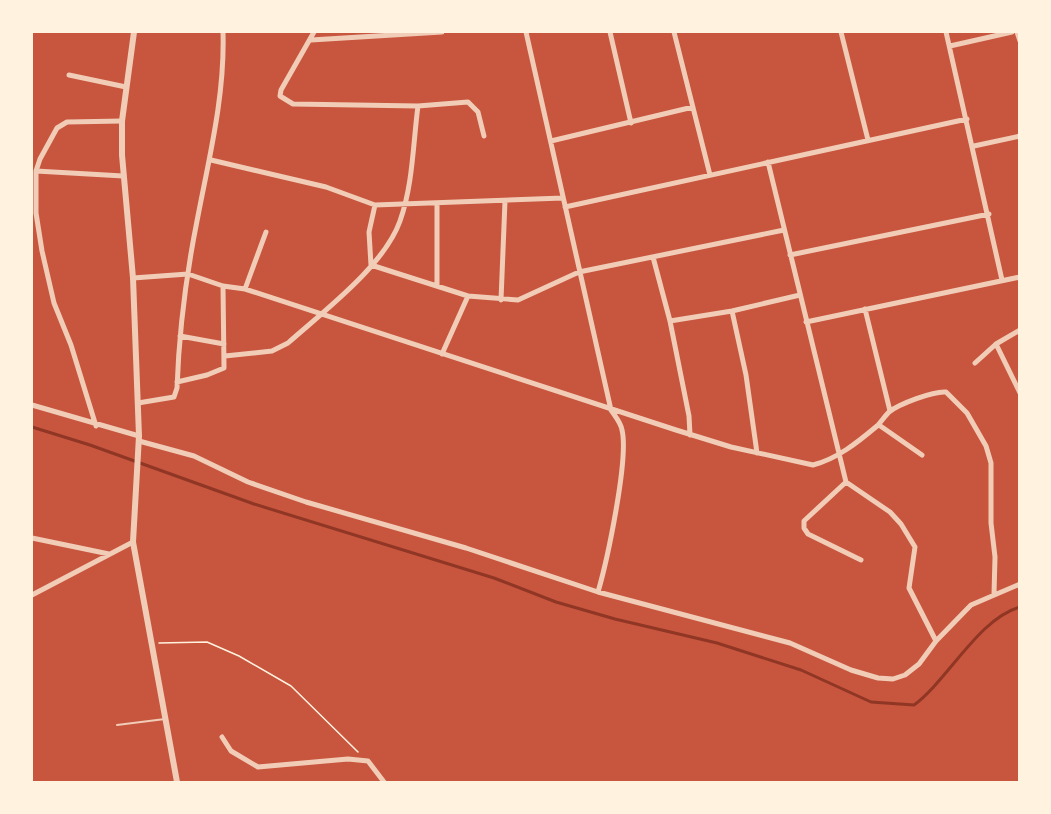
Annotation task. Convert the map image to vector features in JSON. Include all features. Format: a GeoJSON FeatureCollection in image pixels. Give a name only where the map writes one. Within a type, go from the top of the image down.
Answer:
{"type":"FeatureCollection","features":[{"type":"Feature","properties":{"kind":"street"},"geometry":{"type":"LineString","coordinates":[[134,32],[122,121],[123,176],[133,278],[139,439],[133,542],[177,783]]}},
{"type":"Feature","properties":{"kind":"street"},"geometry":{"type":"LineString","coordinates":[[138,403],[174,397],[188,274],[211,160],[223,63],[223,32]]}},
{"type":"Feature","properties":{"kind":"street"},"geometry":{"type":"LineString","coordinates":[[314,32],[281,90],[280,96],[286,101],[293,104],[418,106],[468,102],[478,112],[484,135]]}},
{"type":"Feature","properties":{"kind":"street"},"geometry":{"type":"LineString","coordinates":[[311,40],[442,32]]}},
{"type":"Feature","properties":{"kind":"street"},"geometry":{"type":"LineString","coordinates":[[526,32],[610,410],[622,430],[622,457],[608,551],[597,592]]}},
{"type":"Feature","properties":{"kind":"street"},"geometry":{"type":"LineString","coordinates":[[610,32],[632,123]]}},
{"type":"Feature","properties":{"kind":"street"},"geometry":{"type":"LineString","coordinates":[[674,32],[710,176]]}},
{"type":"Feature","properties":{"kind":"street"},"geometry":{"type":"LineString","coordinates":[[841,32],[868,140]]}},
{"type":"Feature","properties":{"kind":"street"},"geometry":{"type":"LineString","coordinates":[[946,32],[974,147],[1002,280]]}},
{"type":"Feature","properties":{"kind":"street"},"geometry":{"type":"LineString","coordinates":[[950,46],[1012,32]]}},
{"type":"Feature","properties":{"kind":"street"},"geometry":{"type":"LineString","coordinates":[[1017,32],[1020,41]]}},
{"type":"Feature","properties":{"kind":"street"},"geometry":{"type":"LineString","coordinates":[[69,75],[126,87]]}},
{"type":"Feature","properties":{"kind":"street"},"geometry":{"type":"LineString","coordinates":[[225,356],[272,351],[288,343],[371,265],[399,224],[405,205],[418,106]]}},
{"type":"Feature","properties":{"kind":"street"},"geometry":{"type":"LineString","coordinates":[[551,141],[693,107]]}},
{"type":"Feature","properties":{"kind":"street"},"geometry":{"type":"LineString","coordinates":[[565,207],[967,119]]}},
{"type":"Feature","properties":{"kind":"street"},"geometry":{"type":"LineString","coordinates":[[96,426],[71,345],[54,303],[39,232],[36,171],[57,128],[67,122],[122,121]]}},
{"type":"Feature","properties":{"kind":"street"},"geometry":{"type":"LineString","coordinates":[[974,147],[1020,136]]}},
{"type":"Feature","properties":{"kind":"street"},"geometry":{"type":"LineString","coordinates":[[211,160],[326,188],[375,205],[563,198]]}},
{"type":"Feature","properties":{"kind":"street"},"geometry":{"type":"LineString","coordinates":[[768,162],[846,482],[890,512],[902,524],[915,547],[909,588],[936,641]]}},
{"type":"Feature","properties":{"kind":"street"},"geometry":{"type":"LineString","coordinates":[[36,171],[123,176]]}},
{"type":"Feature","properties":{"kind":"street"},"geometry":{"type":"LineString","coordinates":[[501,300],[505,201]]}},
{"type":"Feature","properties":{"kind":"street"},"geometry":{"type":"LineString","coordinates":[[437,204],[437,286]]}},
{"type":"Feature","properties":{"kind":"street"},"geometry":{"type":"LineString","coordinates":[[371,265],[369,232],[375,205]]}},
{"type":"Feature","properties":{"kind":"street"},"geometry":{"type":"LineString","coordinates":[[790,255],[989,214]]}},
{"type":"Feature","properties":{"kind":"street"},"geometry":{"type":"LineString","coordinates":[[371,265],[468,296],[518,300],[579,272],[784,230]]}},
{"type":"Feature","properties":{"kind":"street"},"geometry":{"type":"LineString","coordinates":[[32,232],[39,232]]}},
{"type":"Feature","properties":{"kind":"street"},"geometry":{"type":"LineString","coordinates":[[245,289],[267,232]]}},
{"type":"Feature","properties":{"kind":"street"},"geometry":{"type":"LineString","coordinates":[[653,257],[670,321],[689,416],[690,435]]}},
{"type":"Feature","properties":{"kind":"street"},"geometry":{"type":"LineString","coordinates":[[133,278],[188,274],[223,286],[245,289],[690,435],[756,453],[813,465],[839,454],[879,425],[890,411],[931,393],[946,392],[967,413],[992,463],[991,523],[995,556],[994,594]]}},
{"type":"Feature","properties":{"kind":"street"},"geometry":{"type":"LineString","coordinates":[[806,322],[1020,277]]}},
{"type":"Feature","properties":{"kind":"street"},"geometry":{"type":"LineString","coordinates":[[177,382],[224,368],[223,286]]}},
{"type":"Feature","properties":{"kind":"street"},"geometry":{"type":"LineString","coordinates":[[670,321],[732,311],[800,295]]}},
{"type":"Feature","properties":{"kind":"street"},"geometry":{"type":"LineString","coordinates":[[442,354],[468,296]]}},
{"type":"Feature","properties":{"kind":"street"},"geometry":{"type":"LineString","coordinates":[[865,309],[890,411]]}},
{"type":"Feature","properties":{"kind":"street"},"geometry":{"type":"LineString","coordinates":[[732,311],[746,375],[756,453]]}},
{"type":"Feature","properties":{"kind":"street"},"geometry":{"type":"LineString","coordinates":[[975,363],[996,344],[1020,330]]}},
{"type":"Feature","properties":{"kind":"street"},"geometry":{"type":"LineString","coordinates":[[180,336],[224,344]]}},
{"type":"Feature","properties":{"kind":"street"},"geometry":{"type":"LineString","coordinates":[[996,344],[1020,393]]}},
{"type":"Feature","properties":{"kind":"street"},"geometry":{"type":"LineString","coordinates":[[32,405],[194,456],[248,482],[306,502],[466,548],[597,592],[790,643],[851,670],[878,678],[893,679],[905,675],[919,664],[936,641],[971,605],[1020,584]]}},
{"type":"Feature","properties":{"kind":"street"},"geometry":{"type":"LineString","coordinates":[[879,425],[922,455]]}},
{"type":"Feature","properties":{"kind":"street"},"geometry":{"type":"LineString","coordinates":[[846,482],[810,513],[804,520],[804,528],[808,534],[861,560]]}},
{"type":"Feature","properties":{"kind":"street"},"geometry":{"type":"LineString","coordinates":[[32,538],[109,554]]}},
{"type":"Feature","properties":{"kind":"street"},"geometry":{"type":"LineString","coordinates":[[32,596],[133,542]]}},
{"type":"Feature","properties":{"kind":"street"},"geometry":{"type":"LineString","coordinates":[[222,738],[231,751],[258,767],[348,759],[368,761],[384,783]]}},
{"type":"Feature","properties":{"kind":"lane"},"geometry":{"type":"LineString","coordinates":[[117,725],[166,719]]}},
{"type":"Feature","properties":{"kind":"path"},"geometry":{"type":"LineString","coordinates":[[153,644],[170,641],[207,642],[239,656],[291,686],[368,761]]}},
{"type":"Feature","properties":{"kind":"waterway"},"geometry":{"type":"LineString","coordinates":[[32,427],[90,445],[254,504],[494,578],[556,602],[615,619],[717,643],[801,670],[871,702],[914,705],[991,624],[1005,613],[1020,607]]}}]}
